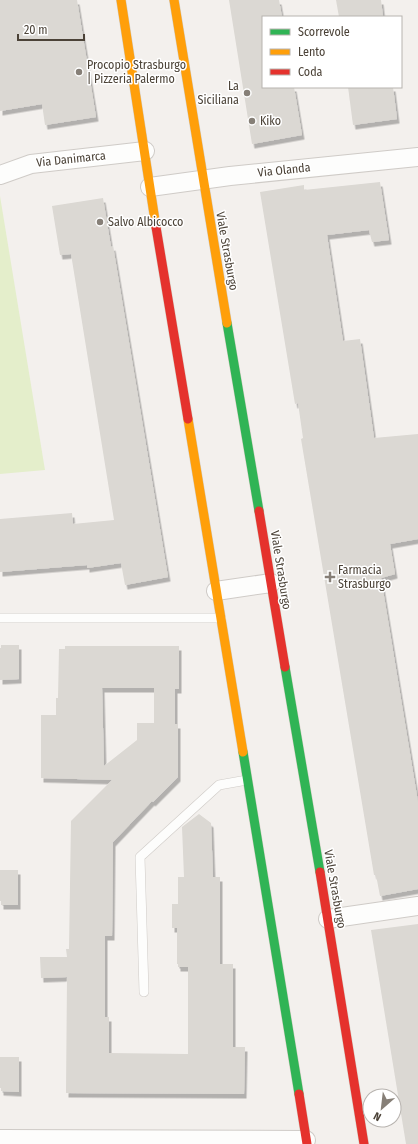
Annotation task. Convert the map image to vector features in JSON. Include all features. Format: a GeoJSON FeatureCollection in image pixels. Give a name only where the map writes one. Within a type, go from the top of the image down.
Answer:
{"type":"FeatureCollection","features":[{"type":"Feature","properties":{"kind":"street"},"geometry":{"type":"LineString","coordinates":[[0,1139],[99,1142],[306,1142],[144,151],[121,0]]}},
{"type":"Feature","properties":{"kind":"street","name":"Viale Strasburgo"},"geometry":{"type":"LineString","coordinates":[[174,0],[364,1144]]}},
{"type":"Feature","properties":{"kind":"street","name":"Via Danimarca"},"geometry":{"type":"LineString","coordinates":[[0,175],[31,164],[144,151]]}},
{"type":"Feature","properties":{"kind":"street","name":"Via Olanda"},"geometry":{"type":"LineString","coordinates":[[150,187],[203,179],[418,157]]}},
{"type":"Feature","properties":{"kind":"street"},"geometry":{"type":"LineString","coordinates":[[216,591],[271,583]]}},
{"type":"Feature","properties":{"kind":"street"},"geometry":{"type":"LineString","coordinates":[[328,920],[418,906]]}},
{"type":"Feature","properties":{"kind":"lane"},"geometry":{"type":"LineString","coordinates":[[0,618],[221,618]]}},
{"type":"Feature","properties":{"kind":"lane"},"geometry":{"type":"LineString","coordinates":[[144,992],[140,857],[219,784],[247,780]]}},
{"type":"Feature","properties":{"kind":"green space"},"geometry":{"type":"Polygon","coordinates":[[[0,196],[45,470],[0,474],[0,196]]]}},
{"type":"Feature","properties":{"kind":"building"},"geometry":{"type":"Polygon","coordinates":[[[0,0],[77,0],[96,117],[45,125],[42,104],[0,111],[0,0]]]}},
{"type":"Feature","properties":{"kind":"building"},"geometry":{"type":"Polygon","coordinates":[[[229,0],[279,0],[282,16],[262,16],[262,88],[294,88],[302,135],[252,144],[229,0]]]}},
{"type":"Feature","properties":{"kind":"building"},"geometry":{"type":"Polygon","coordinates":[[[336,0],[381,0],[383,16],[339,16],[336,0]]]}},
{"type":"Feature","properties":{"kind":"building"},"geometry":{"type":"Polygon","coordinates":[[[348,88],[393,88],[397,119],[353,125],[348,88]]]}},
{"type":"Feature","properties":{"kind":"building"},"geometry":{"type":"Polygon","coordinates":[[[380,182],[389,240],[372,242],[369,230],[327,235],[343,341],[360,339],[374,438],[418,434],[418,539],[390,544],[395,574],[381,578],[418,802],[418,889],[380,896],[376,875],[374,875],[301,439],[303,438],[298,403],[295,404],[260,192],[304,185],[304,190],[380,182]]]}},
{"type":"Feature","properties":{"kind":"building"},"geometry":{"type":"Polygon","coordinates":[[[103,198],[111,247],[113,246],[168,577],[125,585],[121,563],[87,568],[87,565],[0,572],[0,519],[72,513],[73,524],[114,520],[71,254],[60,255],[52,206],[103,198]]]}},
{"type":"Feature","properties":{"kind":"building"},"geometry":{"type":"Polygon","coordinates":[[[1,645],[19,645],[19,679],[0,680],[1,645]]]}},
{"type":"Feature","properties":{"kind":"building"},"geometry":{"type":"Polygon","coordinates":[[[65,646],[179,646],[179,689],[175,689],[175,724],[178,724],[178,777],[153,802],[152,801],[113,842],[112,936],[105,936],[105,1017],[109,1017],[109,1053],[188,1054],[188,967],[178,967],[177,964],[177,928],[172,928],[172,904],[178,904],[178,877],[184,877],[182,827],[199,814],[211,823],[213,877],[220,877],[220,964],[233,964],[233,1047],[245,1047],[244,1094],[66,1093],[67,977],[41,978],[40,957],[67,957],[66,949],[69,949],[71,821],[112,780],[41,778],[41,715],[56,715],[56,698],[58,698],[59,649],[65,649],[65,646]],[[102,688],[104,766],[137,740],[137,723],[154,723],[154,688],[102,688]]]}},
{"type":"Feature","properties":{"kind":"building"},"geometry":{"type":"Polygon","coordinates":[[[0,870],[18,870],[18,905],[1,905],[0,870]]]}},
{"type":"Feature","properties":{"kind":"building"},"geometry":{"type":"Polygon","coordinates":[[[418,924],[418,1144],[406,1144],[402,1120],[402,1088],[397,1088],[371,930],[418,924]]]}},
{"type":"Feature","properties":{"kind":"building"},"geometry":{"type":"Polygon","coordinates":[[[0,1057],[19,1057],[19,1092],[1,1091],[0,1057]]]}},
{"type":"Feature","properties":{"kind":"traffic: fast"},"geometry":{"type":"LineString","coordinates":[[227,323],[259,511]]}},
{"type":"Feature","properties":{"kind":"traffic: fast"},"geometry":{"type":"LineString","coordinates":[[285,667],[320,872]]}},
{"type":"Feature","properties":{"kind":"traffic: fast"},"geometry":{"type":"LineString","coordinates":[[243,752],[299,1094]]}},
{"type":"Feature","properties":{"kind":"traffic: slow"},"geometry":{"type":"LineString","coordinates":[[121,0],[156,227]]}},
{"type":"Feature","properties":{"kind":"traffic: slow"},"geometry":{"type":"LineString","coordinates":[[174,0],[227,323]]}},
{"type":"Feature","properties":{"kind":"traffic: slow"},"geometry":{"type":"LineString","coordinates":[[188,419],[243,752]]}},
{"type":"Feature","properties":{"kind":"traffic: jam"},"geometry":{"type":"LineString","coordinates":[[156,227],[188,419]]}},
{"type":"Feature","properties":{"kind":"traffic: jam"},"geometry":{"type":"LineString","coordinates":[[259,511],[285,667]]}},
{"type":"Feature","properties":{"kind":"traffic: jam"},"geometry":{"type":"LineString","coordinates":[[320,872],[364,1144]]}},
{"type":"Feature","properties":{"kind":"traffic: jam"},"geometry":{"type":"LineString","coordinates":[[299,1094],[307,1144]]}},
{"type":"Feature","properties":{"kind":"place","name":"Procopio Strasburgo | Pizzeria Palermo"},"geometry":{"type":"Point","coordinates":[79,72]}},
{"type":"Feature","properties":{"kind":"place","name":"La Siciliana"},"geometry":{"type":"Point","coordinates":[247,93]}},
{"type":"Feature","properties":{"kind":"place","name":"Kiko"},"geometry":{"type":"Point","coordinates":[252,121]}},
{"type":"Feature","properties":{"kind":"place","name":"Salvo Albicocco"},"geometry":{"type":"Point","coordinates":[100,222]}},
{"type":"Feature","properties":{"kind":"place","name":"Farmacia Strasburgo"},"geometry":{"type":"Point","coordinates":[330,577]}}]}
